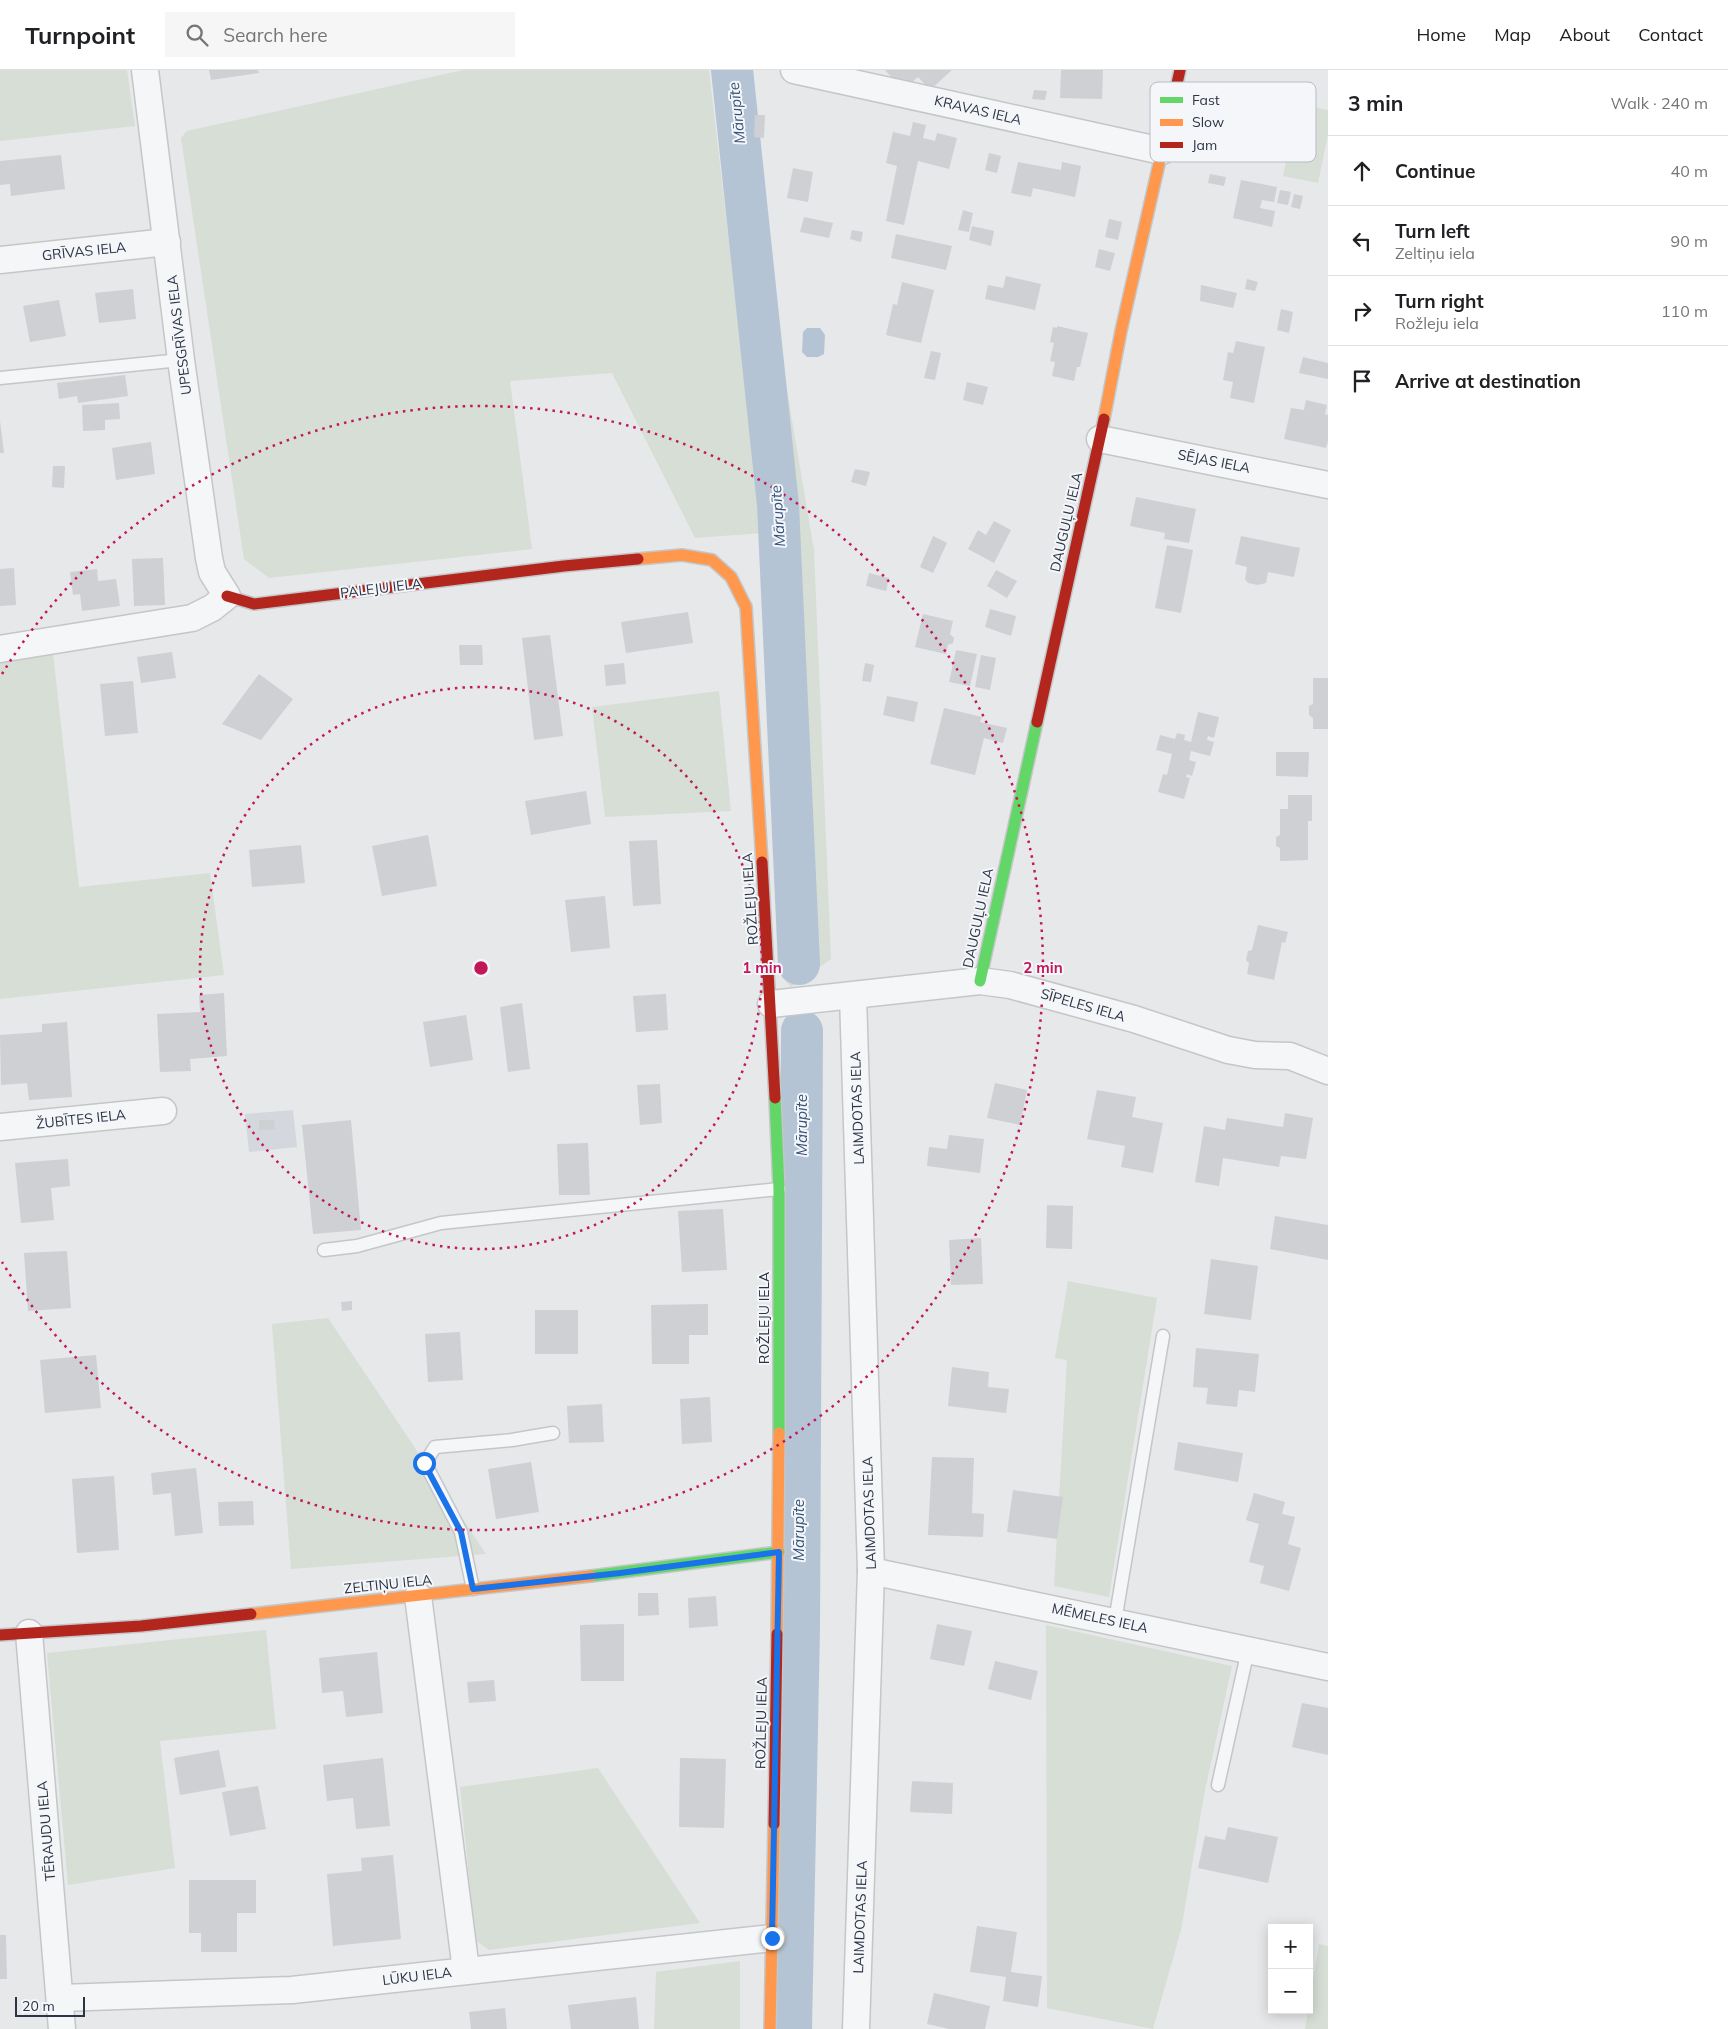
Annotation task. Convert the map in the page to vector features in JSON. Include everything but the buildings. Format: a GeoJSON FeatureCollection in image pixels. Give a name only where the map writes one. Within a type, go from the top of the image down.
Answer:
{"type":"FeatureCollection","features":[{"type":"Feature","properties":{"kind":"street","name":"UPESGRĪVAS IELA"},"geometry":{"type":"LineString","coordinates":[[145,70],[208,558],[212,572],[227,596]]}},
{"type":"Feature","properties":{"kind":"street","name":"KRAVAS IELA"},"geometry":{"type":"LineString","coordinates":[[794,70],[867,77],[1150,148]]}},
{"type":"Feature","properties":{"kind":"street","name":"DAUGUĻU IELA"},"geometry":{"type":"LineString","coordinates":[[980,981],[1160,162]]}},
{"type":"Feature","properties":{"kind":"street","name":"GRĪVAS IELA"},"geometry":{"type":"LineString","coordinates":[[0,260],[168,242]]}},
{"type":"Feature","properties":{"kind":"street","name":"SĒJAS IELA"},"geometry":{"type":"LineString","coordinates":[[1100,439],[1328,485]]}},
{"type":"Feature","properties":{"kind":"street","name":"PALEJU IELA"},"geometry":{"type":"LineString","coordinates":[[227,596],[254,604],[564,566],[682,556],[712,560],[731,577],[746,608]]}},
{"type":"Feature","properties":{"kind":"street"},"geometry":{"type":"LineString","coordinates":[[0,649],[192,618],[212,608],[227,596]]}},
{"type":"Feature","properties":{"kind":"street","name":"ROŽLEJU IELA"},"geometry":{"type":"LineString","coordinates":[[746,608],[771,1004],[779,1189],[779,1552],[770,2029]]}},
{"type":"Feature","properties":{"kind":"street","name":"SĪPELES IELA"},"geometry":{"type":"LineString","coordinates":[[771,1004],[980,981],[1010,985],[1115,1014],[1228,1050],[1255,1055],[1290,1056],[1328,1071]]}},
{"type":"Feature","properties":{"kind":"street","name":"LAIMDOTAS IELA"},"geometry":{"type":"LineString","coordinates":[[854,996],[871,1571],[856,2029]]}},
{"type":"Feature","properties":{"kind":"street","name":"ŽUBĪTES IELA"},"geometry":{"type":"LineString","coordinates":[[0,1127],[163,1111]]}},
{"type":"Feature","properties":{"kind":"street","name":"ZELTIŅU IELA"},"geometry":{"type":"LineString","coordinates":[[0,1635],[140,1626],[620,1573],[779,1552]]}},
{"type":"Feature","properties":{"kind":"street","name":"MĒMELES IELA"},"geometry":{"type":"LineString","coordinates":[[871,1571],[1328,1667]]}},
{"type":"Feature","properties":{"kind":"street"},"geometry":{"type":"LineString","coordinates":[[418,1596],[466,1970]]}},
{"type":"Feature","properties":{"kind":"street","name":"TĒRAUDU IELA"},"geometry":{"type":"LineString","coordinates":[[29,1633],[61,1998],[62,2029]]}},
{"type":"Feature","properties":{"kind":"street","name":"LŪKU IELA"},"geometry":{"type":"LineString","coordinates":[[61,1998],[292,1990],[772,1938]]}},
{"type":"Feature","properties":{"kind":"lane"},"geometry":{"type":"LineString","coordinates":[[0,378],[181,360]]}},
{"type":"Feature","properties":{"kind":"lane"},"geometry":{"type":"LineString","coordinates":[[324,1250],[357,1246],[440,1223],[779,1189]]}},
{"type":"Feature","properties":{"kind":"lane"},"geometry":{"type":"LineString","coordinates":[[1115,1621],[1163,1336]]}},
{"type":"Feature","properties":{"kind":"lane"},"geometry":{"type":"LineString","coordinates":[[473,1589],[461,1532],[424,1463],[435,1447],[553,1434]]}},
{"type":"Feature","properties":{"kind":"lane"},"geometry":{"type":"LineString","coordinates":[[1218,1785],[1248,1650]]}},
{"type":"Feature","properties":{"kind":"shaded area"},"geometry":{"type":"Polygon","coordinates":[[[0,70],[127,70],[135,126],[0,141],[0,70]]]}},
{"type":"Feature","properties":{"kind":"shaded area"},"geometry":{"type":"Polygon","coordinates":[[[463,70],[709,70],[746,387],[714,70],[751,70],[755,115],[755,167],[765,199],[782,361],[814,550],[831,959],[791,987],[781,976],[763,533],[695,538],[612,373],[510,381],[532,549],[269,578],[244,559],[181,138],[187,131],[463,70]]]}},
{"type":"Feature","properties":{"kind":"shaded area"},"geometry":{"type":"Polygon","coordinates":[[[1316,108],[1328,110],[1328,134],[1318,183],[1283,176],[1286,162],[1316,162],[1316,108]]]}},
{"type":"Feature","properties":{"kind":"shaded area"},"geometry":{"type":"Polygon","coordinates":[[[53,653],[79,887],[210,873],[224,975],[0,999],[0,660],[53,653]]]}},
{"type":"Feature","properties":{"kind":"shaded area"},"geometry":{"type":"Polygon","coordinates":[[[719,691],[731,811],[605,817],[592,707],[719,691]]]}},
{"type":"Feature","properties":{"kind":"shaded area"},"geometry":{"type":"Polygon","coordinates":[[[293,1110],[297,1147],[249,1152],[245,1114],[293,1110]]]}},
{"type":"Feature","properties":{"kind":"shaded area"},"geometry":{"type":"Polygon","coordinates":[[[1068,1281],[1157,1298],[1109,1597],[1054,1586],[1067,1360],[1055,1358],[1068,1281]]]}},
{"type":"Feature","properties":{"kind":"shaded area"},"geometry":{"type":"Polygon","coordinates":[[[328,1318],[486,1554],[291,1569],[272,1324],[328,1318]]]}},
{"type":"Feature","properties":{"kind":"shaded area"},"geometry":{"type":"Polygon","coordinates":[[[1046,1625],[1232,1666],[1204,1795],[1181,1930],[1153,2029],[1047,2008],[1046,1625]]]}},
{"type":"Feature","properties":{"kind":"shaded area"},"geometry":{"type":"Polygon","coordinates":[[[266,1630],[276,1729],[160,1741],[175,1868],[68,1885],[47,1653],[266,1630]]]}},
{"type":"Feature","properties":{"kind":"shaded area"},"geometry":{"type":"Polygon","coordinates":[[[598,1768],[700,1923],[489,1950],[475,1940],[460,1787],[598,1768]]]}},
{"type":"Feature","properties":{"kind":"shaded area"},"geometry":{"type":"Polygon","coordinates":[[[1319,1944],[1328,1946],[1328,2029],[1305,2029],[1307,2014],[1313,2014],[1313,1980],[1319,1944]]]}},
{"type":"Feature","properties":{"kind":"shaded area"},"geometry":{"type":"Polygon","coordinates":[[[740,1961],[740,2029],[654,2029],[656,1972],[740,1961]]]}},
{"type":"Feature","properties":{"kind":"water"},"geometry":{"type":"Polygon","coordinates":[[[807,328],[820,328],[825,335],[824,354],[818,357],[807,357],[802,352],[803,332],[807,328]]]}},
{"type":"Feature","properties":{"kind":"waterway","name":"Mārupīte"},"geometry":{"type":"LineString","coordinates":[[732,70],[778,505],[799,964]]}},
{"type":"Feature","properties":{"kind":"waterway","name":"Mārupīte"},"geometry":{"type":"LineString","coordinates":[[791,2029],[799,1627],[802,1031]]}},
{"type":"Feature","properties":{"kind":"traffic: fast"},"geometry":{"type":"LineString","coordinates":[[980,981],[1037,722]]}},
{"type":"Feature","properties":{"kind":"traffic: fast"},"geometry":{"type":"LineString","coordinates":[[775,1098],[779,1189],[779,1433]]}},
{"type":"Feature","properties":{"kind":"traffic: fast"},"geometry":{"type":"LineString","coordinates":[[591,1576],[779,1552]]}},
{"type":"Feature","properties":{"kind":"traffic: slow"},"geometry":{"type":"LineString","coordinates":[[1104,419],[1121,331],[1159,162]]}},
{"type":"Feature","properties":{"kind":"traffic: slow"},"geometry":{"type":"LineString","coordinates":[[638,559],[682,555],[712,560],[731,577],[746,607],[762,862]]}},
{"type":"Feature","properties":{"kind":"traffic: slow"},"geometry":{"type":"LineString","coordinates":[[777,1634],[779,1433]]}},
{"type":"Feature","properties":{"kind":"traffic: slow"},"geometry":{"type":"LineString","coordinates":[[251,1614],[591,1576]]}},
{"type":"Feature","properties":{"kind":"traffic: slow"},"geometry":{"type":"LineString","coordinates":[[770,2029],[774,1824]]}},
{"type":"Feature","properties":{"kind":"traffic: jam"},"geometry":{"type":"LineString","coordinates":[[1177,82],[1180,70]]}},
{"type":"Feature","properties":{"kind":"traffic: jam"},"geometry":{"type":"LineString","coordinates":[[1037,722],[1104,419]]}},
{"type":"Feature","properties":{"kind":"traffic: jam"},"geometry":{"type":"LineString","coordinates":[[227,596],[254,604],[564,566],[638,559]]}},
{"type":"Feature","properties":{"kind":"traffic: jam"},"geometry":{"type":"LineString","coordinates":[[762,862],[775,1098]]}},
{"type":"Feature","properties":{"kind":"traffic: jam"},"geometry":{"type":"LineString","coordinates":[[0,1635],[141,1626],[251,1614]]}},
{"type":"Feature","properties":{"kind":"traffic: jam"},"geometry":{"type":"LineString","coordinates":[[774,1824],[777,1634]]}},
{"type":"Feature","properties":{"kind":"route"},"geometry":{"type":"LineString","coordinates":[[424,1463],[461,1532],[473,1589],[620,1573],[779,1552],[772,1938]]}}]}
